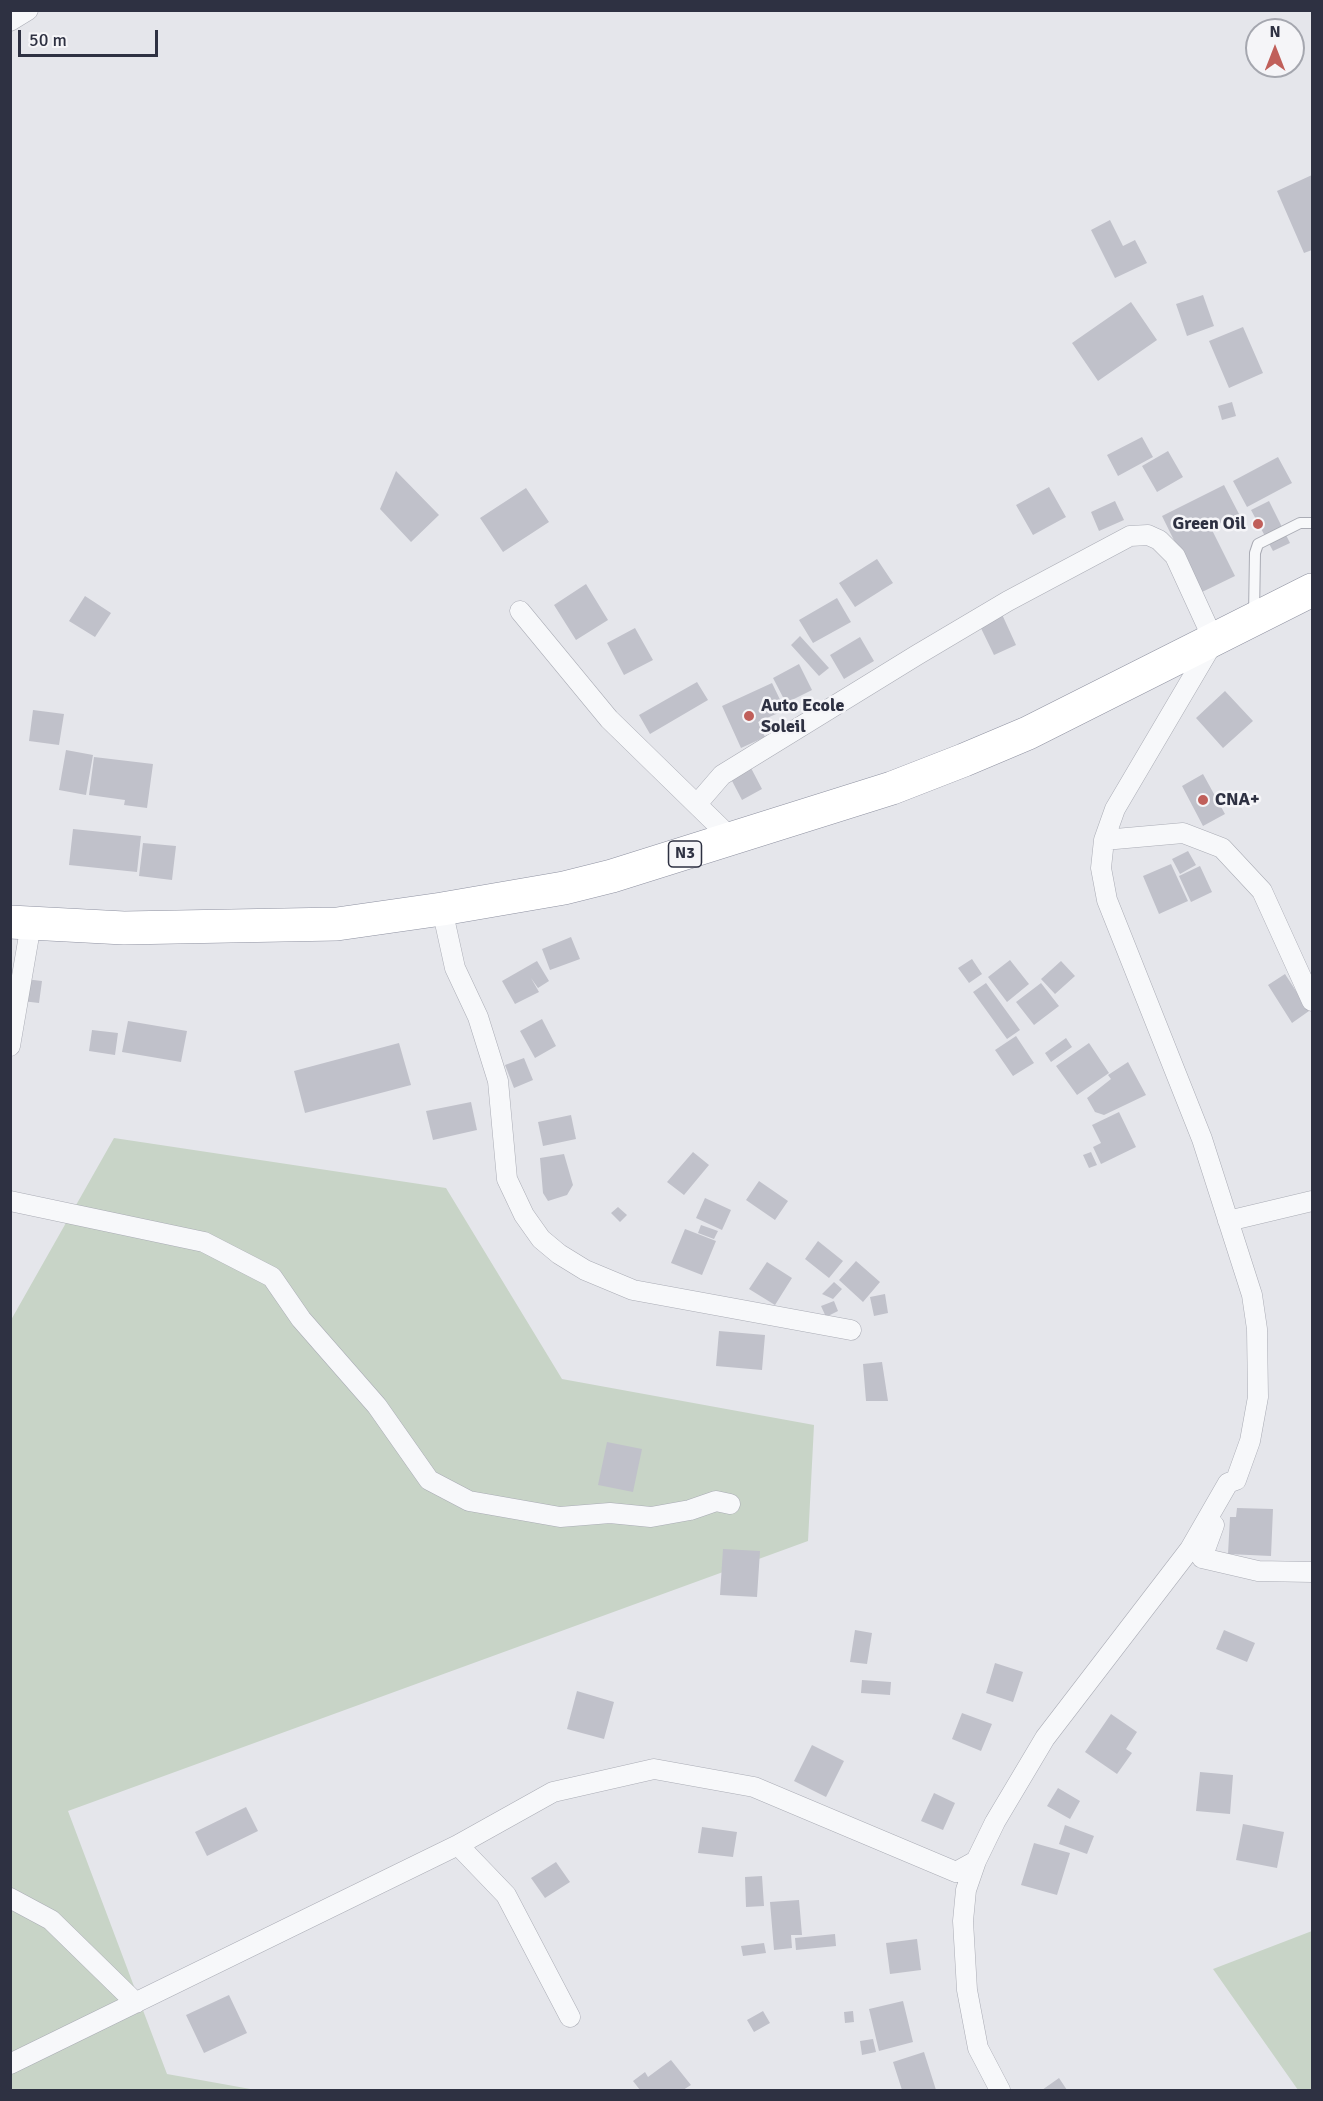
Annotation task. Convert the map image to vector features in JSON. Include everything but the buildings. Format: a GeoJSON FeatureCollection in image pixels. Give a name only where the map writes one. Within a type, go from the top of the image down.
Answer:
{"type":"FeatureCollection","features":[{"type":"Feature","properties":{"kind":"highway","name":"N3"},"geometry":{"type":"LineString","coordinates":[[21,923],[124,928],[337,924],[564,888],[732,839],[892,788],[964,760],[1028,733],[1312,590]]}},
{"type":"Feature","properties":{"kind":"street"},"geometry":{"type":"LineString","coordinates":[[10,21],[28,10]]}},
{"type":"Feature","properties":{"kind":"street"},"geometry":{"type":"LineString","coordinates":[[697,804],[722,776],[937,643],[1130,536],[1148,535],[1159,540],[1175,556],[1214,641],[1115,809],[1104,840],[1101,868],[1107,900],[1202,1139],[1252,1295],[1257,1329],[1258,1397],[1250,1441],[1236,1480],[1228,1483],[1190,1549],[1045,1738],[1005,1804],[976,1861],[966,1890],[963,1921],[967,1990],[978,2048],[1000,2091]]}},
{"type":"Feature","properties":{"kind":"street"},"geometry":{"type":"LineString","coordinates":[[520,611],[609,719],[732,839]]}},
{"type":"Feature","properties":{"kind":"street"},"geometry":{"type":"LineString","coordinates":[[1104,840],[1183,833],[1222,848],[1262,891],[1312,1001]]}},
{"type":"Feature","properties":{"kind":"street"},"geometry":{"type":"LineString","coordinates":[[442,909],[455,968],[478,1017],[498,1081],[507,1179],[524,1215],[541,1239],[559,1254],[585,1270],[633,1290],[851,1330]]}},
{"type":"Feature","properties":{"kind":"street"},"geometry":{"type":"LineString","coordinates":[[10,1046],[21,923]]}},
{"type":"Feature","properties":{"kind":"street"},"geometry":{"type":"LineString","coordinates":[[10,1201],[204,1242],[272,1277],[302,1319],[377,1406],[429,1480],[469,1501],[560,1516],[610,1513],[651,1516],[690,1510],[716,1501],[730,1504]]}},
{"type":"Feature","properties":{"kind":"street"},"geometry":{"type":"LineString","coordinates":[[1228,1221],[1312,1201]]}},
{"type":"Feature","properties":{"kind":"street"},"geometry":{"type":"LineString","coordinates":[[1228,1483],[1202,1558],[1258,1571],[1312,1572]]}},
{"type":"Feature","properties":{"kind":"street"},"geometry":{"type":"LineString","coordinates":[[10,2064],[458,1845],[553,1792],[654,1769],[754,1787],[956,1872],[976,1861]]}},
{"type":"Feature","properties":{"kind":"street"},"geometry":{"type":"LineString","coordinates":[[458,1845],[506,1895],[570,2017]]}},
{"type":"Feature","properties":{"kind":"street"},"geometry":{"type":"LineString","coordinates":[[10,1898],[51,1920],[136,2003]]}},
{"type":"Feature","properties":{"kind":"lane"},"geometry":{"type":"LineString","coordinates":[[1253,621],[1255,553],[1258,544],[1300,523],[1312,523]]}},
{"type":"Feature","properties":{"kind":"green space"},"geometry":{"type":"Polygon","coordinates":[[[114,1138],[446,1188],[562,1379],[814,1425],[808,1541],[68,1811],[167,2074],[256,2090],[11,2090],[11,1320],[114,1138]]]}},
{"type":"Feature","properties":{"kind":"green space"},"geometry":{"type":"Polygon","coordinates":[[[1312,1931],[1312,2090],[1298,2090],[1213,1969],[1312,1931]]]}},
{"type":"Feature","properties":{"kind":"place","name":"Green Oil"},"geometry":{"type":"Point","coordinates":[1258,524]}},
{"type":"Feature","properties":{"kind":"place","name":"Auto Ecole Soleil"},"geometry":{"type":"Point","coordinates":[749,716]}},
{"type":"Feature","properties":{"kind":"place","name":"CNA+"},"geometry":{"type":"Point","coordinates":[1203,800]}}]}
